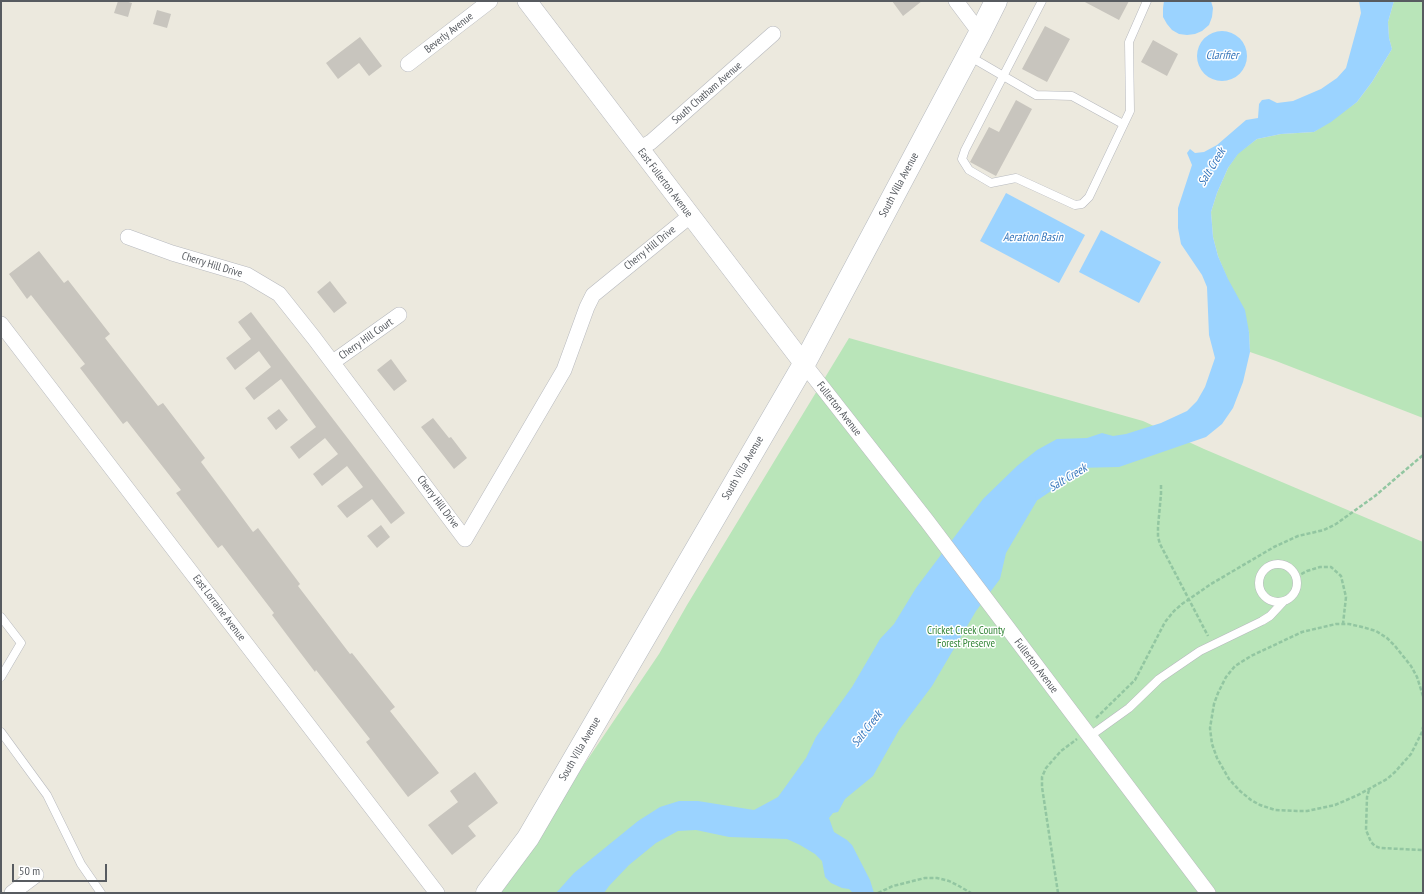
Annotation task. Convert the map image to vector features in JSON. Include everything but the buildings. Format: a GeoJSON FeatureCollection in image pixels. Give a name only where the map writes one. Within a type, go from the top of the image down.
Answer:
{"type":"FeatureCollection","features":[{"type":"Feature","properties":{"kind":"main road","name":"South Villa Avenue"},"geometry":{"type":"LineString","coordinates":[[487,893],[528,838],[804,364],[996,1]]}},
{"type":"Feature","properties":{"kind":"street","name":"Beverly Avenue"},"geometry":{"type":"LineString","coordinates":[[408,64],[490,1]]}},
{"type":"Feature","properties":{"kind":"street","name":"East Fullerton Avenue"},"geometry":{"type":"LineString","coordinates":[[527,1],[804,364]]}},
{"type":"Feature","properties":{"kind":"street"},"geometry":{"type":"LineString","coordinates":[[956,1],[980,33]]}},
{"type":"Feature","properties":{"kind":"street","name":"South Chatham Avenue"},"geometry":{"type":"LineString","coordinates":[[639,149],[651,142],[773,34]]}},
{"type":"Feature","properties":{"kind":"street","name":"Cherry Hill Drive"},"geometry":{"type":"LineString","coordinates":[[128,238],[247,276],[279,294],[465,539],[564,370],[592,295],[690,216]]}},
{"type":"Feature","properties":{"kind":"street","name":"Cherry Hill Court"},"geometry":{"type":"LineString","coordinates":[[332,362],[399,315]]}},
{"type":"Feature","properties":{"kind":"street","name":"East Lorraine Avenue"},"geometry":{"type":"LineString","coordinates":[[1,324],[437,893]]}},
{"type":"Feature","properties":{"kind":"street","name":"Fullerton Avenue"},"geometry":{"type":"LineString","coordinates":[[804,364],[927,521],[1208,893]]}},
{"type":"Feature","properties":{"kind":"street"},"geometry":{"type":"LineString","coordinates":[[12,893],[36,875]]}},
{"type":"Feature","properties":{"kind":"lane"},"geometry":{"type":"LineString","coordinates":[[1042,1],[965,150],[962,159],[969,170],[991,183],[1016,178],[1075,205],[1082,204],[1089,197],[1130,111],[1129,42],[1146,1]]}},
{"type":"Feature","properties":{"kind":"lane"},"geometry":{"type":"LineString","coordinates":[[968,55],[1036,95],[1072,96],[1123,124]]}},
{"type":"Feature","properties":{"kind":"lane"},"geometry":{"type":"LineString","coordinates":[[1090,736],[1129,708],[1159,680],[1200,651],[1262,621],[1270,616],[1283,602],[1289,599],[1296,590],[1296,577],[1289,567],[1277,564],[1266,569],[1262,574],[1260,587],[1266,597],[1271,601],[1283,602]]}},
{"type":"Feature","properties":{"kind":"lane"},"geometry":{"type":"LineString","coordinates":[[1,617],[21,643],[1,676]]}},
{"type":"Feature","properties":{"kind":"lane"},"geometry":{"type":"LineString","coordinates":[[1,732],[48,796],[81,864],[101,893]]}},
{"type":"Feature","properties":{"kind":"path"},"geometry":{"type":"LineString","coordinates":[[1161,485],[1158,527],[1160,544],[1212,644]]}},
{"type":"Feature","properties":{"kind":"path"},"geometry":{"type":"LineString","coordinates":[[1296,577],[1307,571],[1320,567],[1331,567],[1341,576],[1346,597],[1343,624]]}},
{"type":"Feature","properties":{"kind":"path"},"geometry":{"type":"LineString","coordinates":[[1423,696],[1417,677],[1411,666],[1387,638],[1376,631],[1362,627],[1343,624],[1325,626],[1302,632],[1251,656],[1235,666],[1226,677],[1218,693],[1214,704],[1210,728],[1212,744],[1219,764],[1229,779],[1251,800],[1275,810],[1307,811],[1335,805],[1369,790],[1387,779],[1403,763],[1417,744],[1423,726]]}},
{"type":"Feature","properties":{"kind":"path"},"geometry":{"type":"LineString","coordinates":[[1369,790],[1367,797],[1366,830],[1371,842],[1380,848],[1423,850]]}},
{"type":"Feature","properties":{"kind":"path"},"geometry":{"type":"LineString","coordinates":[[878,893],[893,886],[925,878],[937,878],[949,881],[971,893]]}},
{"type":"Feature","properties":{"kind":"green space"},"geometry":{"type":"Polygon","coordinates":[[[1394,1],[1423,1],[1423,418],[1250,352],[1249,332],[1218,256],[1213,237],[1211,212],[1217,193],[1228,168],[1238,153],[1257,139],[1281,134],[1314,132],[1357,102],[1372,82],[1392,49],[1389,38],[1388,22],[1394,1]]]}},
{"type":"Feature","properties":{"kind":"green space","name":"Cricket Creek County Forest Preserve"},"geometry":{"type":"Polygon","coordinates":[[[849,338],[1143,421],[1204,449],[1423,542],[1423,893],[501,893],[571,784],[659,654],[687,605],[849,338]]]}},
{"type":"Feature","properties":{"kind":"water","name":"Clarifier"},"geometry":{"type":"Polygon","coordinates":[[[1164,1],[1211,1],[1213,8],[1209,25],[1202,31],[1195,34],[1179,34],[1172,30],[1163,17],[1164,1]]]}},
{"type":"Feature","properties":{"kind":"water"},"geometry":{"type":"Polygon","coordinates":[[[1359,1],[1394,1],[1388,22],[1389,38],[1392,49],[1372,82],[1357,102],[1331,122],[1314,132],[1281,134],[1257,139],[1238,154],[1228,168],[1217,193],[1211,212],[1213,237],[1218,256],[1228,279],[1245,310],[1249,332],[1250,352],[1243,382],[1233,408],[1222,424],[1206,437],[1119,467],[1077,468],[1042,492],[1006,553],[1000,579],[976,611],[932,686],[899,730],[873,776],[845,799],[838,812],[833,813],[829,818],[834,832],[852,845],[870,880],[874,893],[853,893],[849,889],[842,888],[831,883],[825,877],[822,861],[815,854],[787,839],[729,837],[696,830],[678,831],[656,843],[629,865],[604,893],[556,893],[574,873],[638,821],[660,807],[679,801],[698,801],[754,810],[778,797],[806,758],[816,737],[852,687],[880,639],[894,624],[916,588],[983,499],[1017,466],[1037,450],[1057,439],[1087,438],[1102,433],[1113,436],[1126,434],[1161,423],[1187,411],[1197,401],[1205,387],[1215,358],[1209,335],[1207,287],[1202,275],[1181,244],[1178,228],[1178,208],[1192,165],[1187,153],[1190,149],[1195,153],[1204,152],[1217,145],[1246,120],[1258,118],[1259,104],[1262,100],[1269,99],[1277,103],[1293,101],[1321,89],[1337,78],[1346,68],[1361,13],[1359,1]]]}},
{"type":"Feature","properties":{"kind":"water","name":"Clarifier"},"geometry":{"type":"Polygon","coordinates":[[[1217,31],[1227,31],[1240,38],[1247,51],[1247,61],[1240,74],[1227,81],[1217,81],[1208,77],[1201,70],[1197,61],[1197,51],[1201,42],[1208,35],[1217,31]]]}},
{"type":"Feature","properties":{"kind":"water","name":"Aeration Basin"},"geometry":{"type":"Polygon","coordinates":[[[1006,193],[1085,235],[1059,283],[980,241],[1006,193]]]}},
{"type":"Feature","properties":{"kind":"water","name":"Aeration Basin"},"geometry":{"type":"Polygon","coordinates":[[[1101,230],[1161,262],[1139,303],[1079,272],[1101,230]]]}},
{"type":"Feature","properties":{"kind":"waterway","name":"Salt Creek"},"geometry":{"type":"LineString","coordinates":[[1037,498],[1080,469],[1087,466]]}}]}
